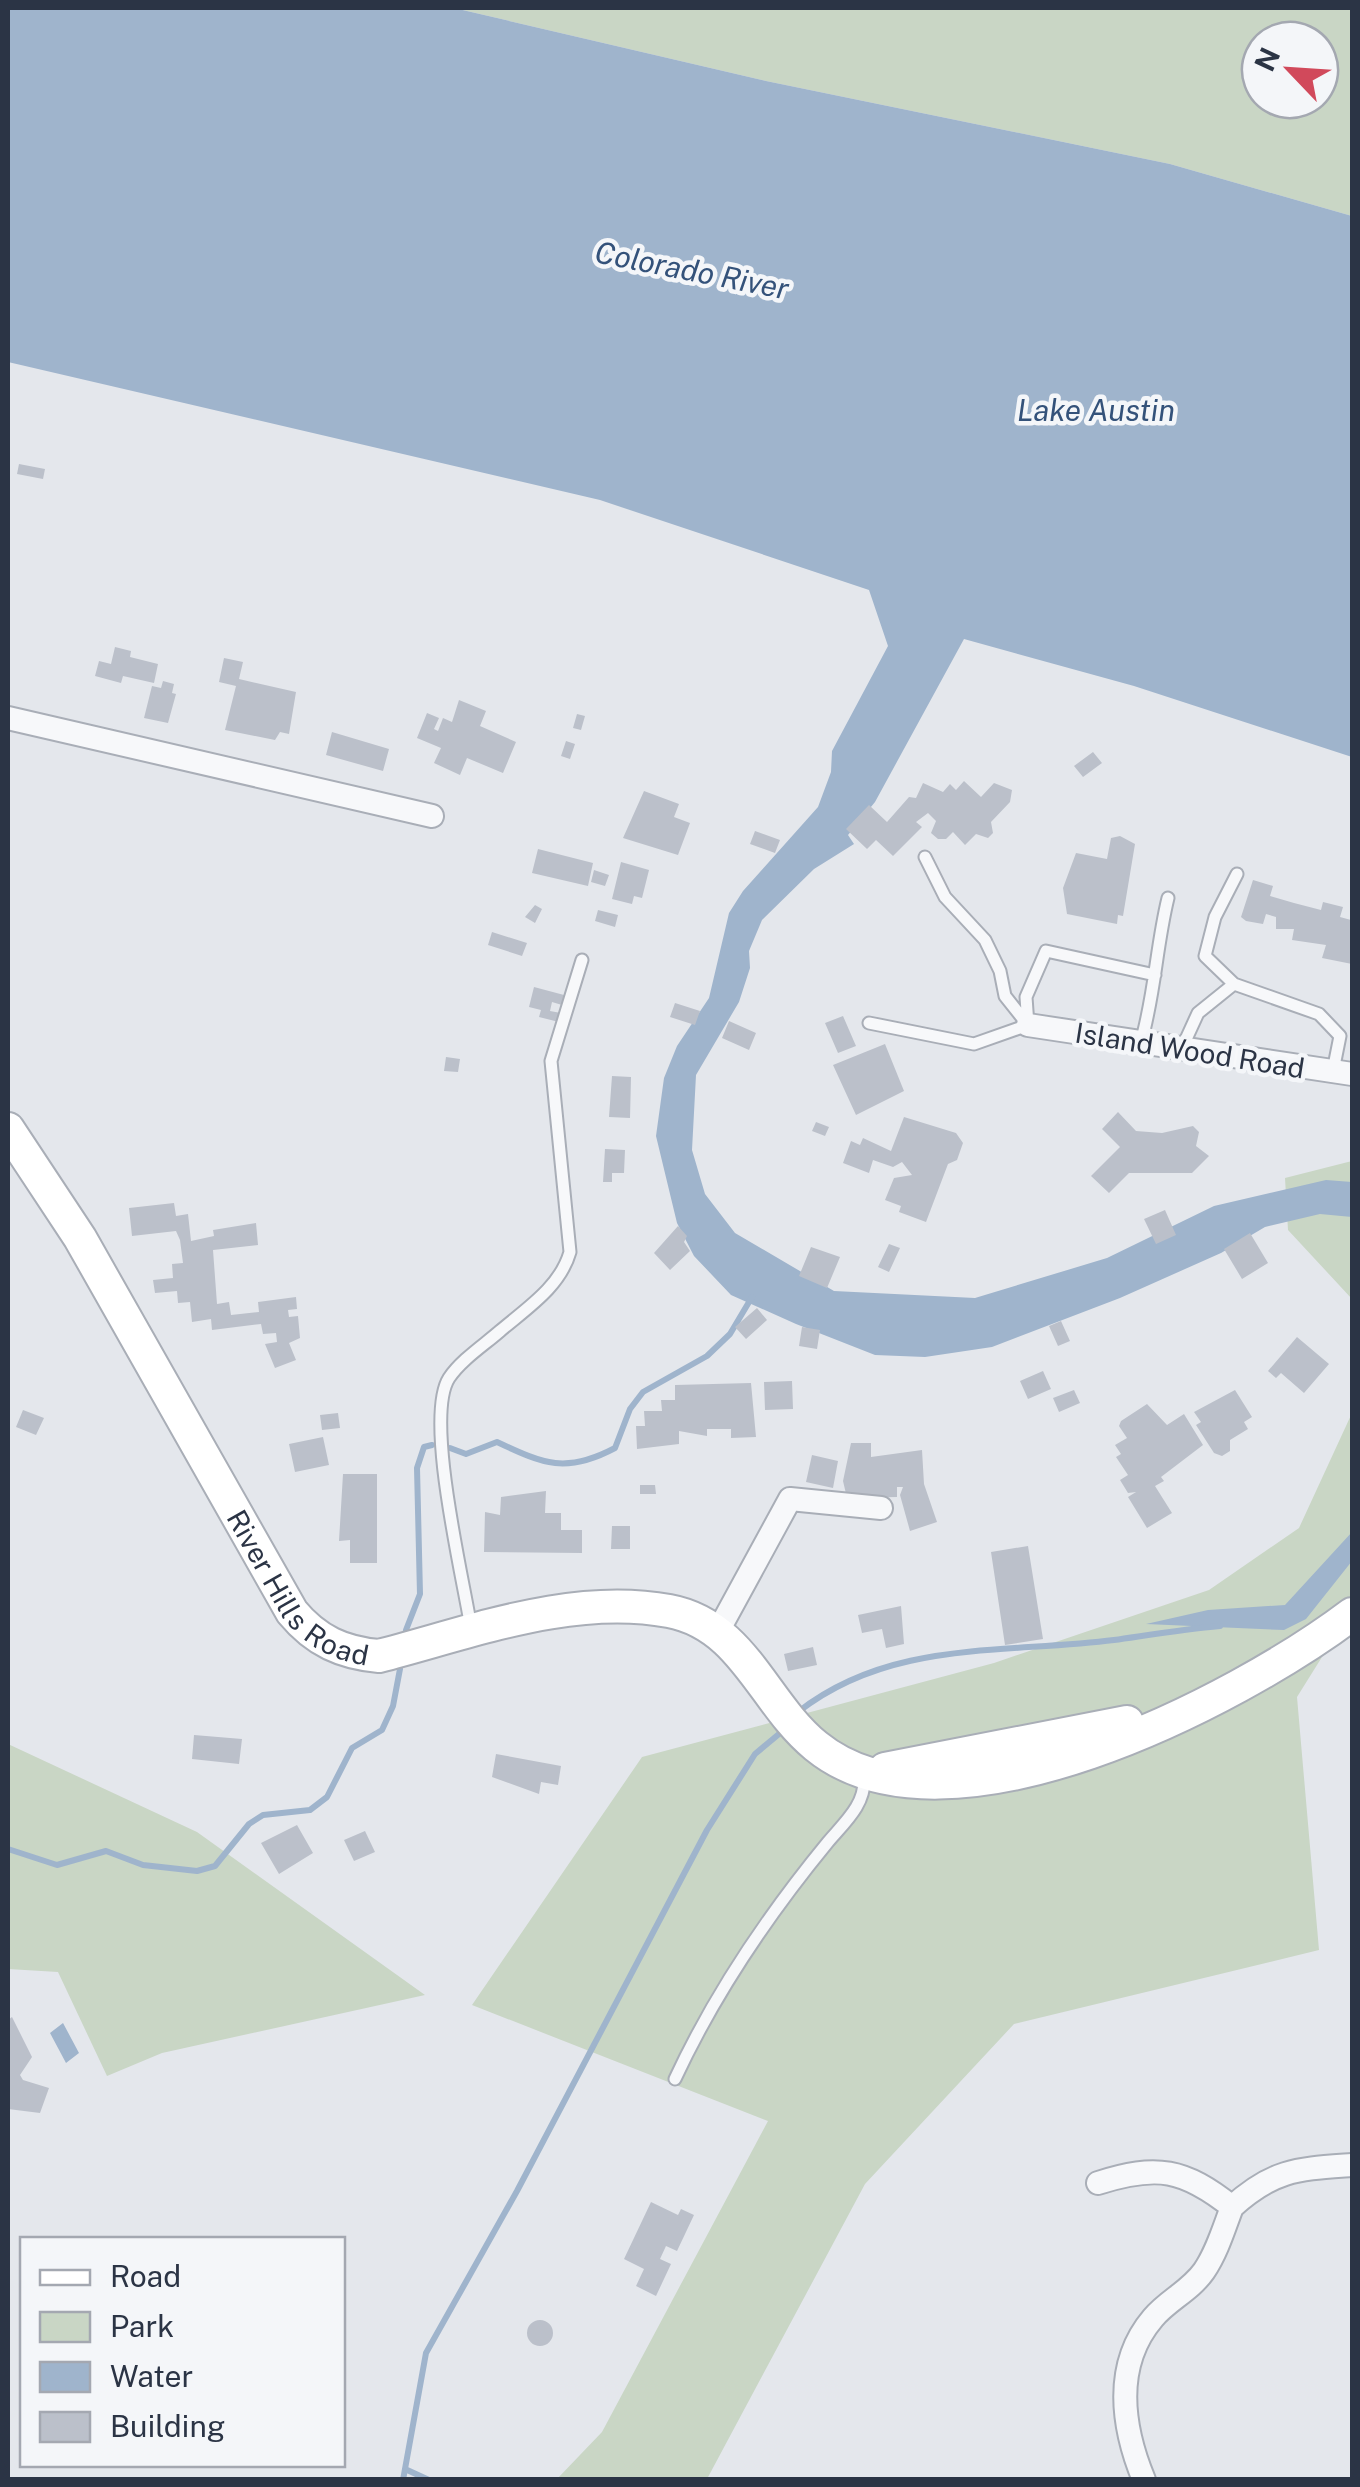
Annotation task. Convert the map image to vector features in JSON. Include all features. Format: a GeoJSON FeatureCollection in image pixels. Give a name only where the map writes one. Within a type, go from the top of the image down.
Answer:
{"type":"FeatureCollection","features":[{"type":"Feature","properties":{"kind":"street"},"geometry":{"type":"LineString","coordinates":[[8,718],[432,816]]}},
{"type":"Feature","properties":{"kind":"street","name":"Island Wood Road"},"geometry":{"type":"LineString","coordinates":[[1028,1025],[1343,1073]]}},
{"type":"Feature","properties":{"kind":"street","name":"River Hills Road"},"geometry":{"type":"LineString","coordinates":[[8,1129],[80,1238],[292,1612],[306,1628],[354,1654],[379,1656],[543,1614],[600,1608],[670,1611],[718,1632],[737,1647],[801,1734],[832,1759],[864,1773]]}},
{"type":"Feature","properties":{"kind":"street"},"geometry":{"type":"LineString","coordinates":[[718,1632],[790,1498],[881,1508]]}},
{"type":"Feature","properties":{"kind":"street"},"geometry":{"type":"LineString","coordinates":[[864,1773],[1180,1712],[1275,1668],[1352,1614]]}},
{"type":"Feature","properties":{"kind":"street"},"geometry":{"type":"LineString","coordinates":[[1144,2480],[1128,2433],[1126,2376],[1131,2353],[1156,2315],[1187,2291],[1204,2270],[1232,2207],[1262,2180],[1286,2171],[1352,2165]]}},
{"type":"Feature","properties":{"kind":"street"},"geometry":{"type":"LineString","coordinates":[[1098,2183],[1164,2170],[1203,2184],[1232,2207]]}},
{"type":"Feature","properties":{"kind":"lane"},"geometry":{"type":"LineString","coordinates":[[924,857],[945,897],[985,940],[1000,971],[1005,996],[1028,1025]]}},
{"type":"Feature","properties":{"kind":"lane"},"geometry":{"type":"LineString","coordinates":[[1237,874],[1215,917],[1205,956],[1234,984],[1320,1014],[1340,1036],[1343,1073]]}},
{"type":"Feature","properties":{"kind":"lane"},"geometry":{"type":"LineString","coordinates":[[1140,1042],[1154,996],[1156,946],[1168,898]]}},
{"type":"Feature","properties":{"kind":"lane"},"geometry":{"type":"LineString","coordinates":[[1028,1025],[1026,997],[1046,951],[1155,975]]}},
{"type":"Feature","properties":{"kind":"lane"},"geometry":{"type":"LineString","coordinates":[[472,1632],[440,1441],[440,1401],[459,1367],[546,1292],[566,1267],[570,1252],[552,1061],[582,960]]}},
{"type":"Feature","properties":{"kind":"lane"},"geometry":{"type":"LineString","coordinates":[[1182,1048],[1198,1013],[1234,984]]}},
{"type":"Feature","properties":{"kind":"lane"},"geometry":{"type":"LineString","coordinates":[[869,1023],[974,1044],[1028,1025]]}},
{"type":"Feature","properties":{"kind":"lane"},"geometry":{"type":"LineString","coordinates":[[675,2079],[718,1994],[784,1896],[860,1802],[864,1773]]}},
{"type":"Feature","properties":{"kind":"green space"},"geometry":{"type":"Polygon","coordinates":[[[454,8],[1352,8],[1352,216],[1170,164],[766,81],[454,8]]]}},
{"type":"Feature","properties":{"kind":"green space"},"geometry":{"type":"Polygon","coordinates":[[[1352,1161],[1352,1299],[1288,1230],[1285,1178],[1352,1161]]]}},
{"type":"Feature","properties":{"kind":"green space"},"geometry":{"type":"Polygon","coordinates":[[[1352,1413],[1352,1609],[1297,1697],[1319,1950],[1014,2024],[865,2184],[707,2479],[557,2479],[602,2432],[768,2121],[472,2005],[642,1757],[994,1663],[1209,1590],[1299,1528],[1352,1413]]]}},
{"type":"Feature","properties":{"kind":"green space"},"geometry":{"type":"Polygon","coordinates":[[[8,1744],[197,1832],[425,1995],[162,2053],[107,2076],[58,1972],[8,1969],[8,1744]]]}},
{"type":"Feature","properties":{"kind":"water","name":"Lake Austin"},"geometry":{"type":"Polygon","coordinates":[[[8,8],[454,8],[766,81],[1170,164],[1352,216],[1352,757],[1134,686],[964,639],[875,802],[848,835],[854,844],[814,869],[762,920],[749,951],[750,968],[739,1002],[696,1075],[692,1150],[705,1194],[735,1233],[834,1291],[975,1298],[1107,1258],[1214,1206],[1326,1180],[1352,1182],[1352,1217],[1320,1214],[1265,1227],[1221,1253],[1120,1298],[992,1347],[925,1357],[875,1355],[731,1295],[694,1256],[677,1223],[656,1136],[664,1078],[677,1046],[709,998],[729,913],[743,891],[818,807],[831,772],[832,751],[888,646],[869,590],[600,500],[8,362],[8,8]]]}},
{"type":"Feature","properties":{"kind":"water"},"geometry":{"type":"Polygon","coordinates":[[[1352,1532],[1352,1561],[1306,1619],[1284,1630],[1146,1624],[1208,1610],[1285,1605],[1352,1532]]]}},
{"type":"Feature","properties":{"kind":"water"},"geometry":{"type":"Polygon","coordinates":[[[63,2023],[79,2053],[66,2063],[50,2033],[63,2023]]]}},
{"type":"Feature","properties":{"kind":"building"},"geometry":{"type":"Polygon","coordinates":[[[19,464],[45,469],[43,479],[17,474],[19,464]]]}},
{"type":"Feature","properties":{"kind":"building"},"geometry":{"type":"Polygon","coordinates":[[[115,647],[131,651],[130,657],[158,664],[154,683],[123,676],[121,683],[95,676],[99,661],[111,664],[115,647]]]}},
{"type":"Feature","properties":{"kind":"building"},"geometry":{"type":"Polygon","coordinates":[[[224,658],[243,662],[239,679],[296,692],[289,734],[280,732],[275,740],[225,730],[236,686],[219,682],[224,658]]]}},
{"type":"Feature","properties":{"kind":"building"},"geometry":{"type":"Polygon","coordinates":[[[163,681],[174,684],[172,693],[176,694],[168,723],[144,718],[152,686],[161,688],[163,681]]]}},
{"type":"Feature","properties":{"kind":"building"},"geometry":{"type":"Polygon","coordinates":[[[459,700],[486,711],[480,726],[516,742],[503,773],[467,758],[460,775],[434,763],[441,748],[417,738],[427,713],[439,718],[434,729],[438,731],[443,718],[452,722],[459,700]]]}},
{"type":"Feature","properties":{"kind":"building"},"geometry":{"type":"Polygon","coordinates":[[[577,714],[585,716],[581,730],[573,728],[577,714]]]}},
{"type":"Feature","properties":{"kind":"building"},"geometry":{"type":"Polygon","coordinates":[[[332,732],[389,749],[383,771],[326,755],[332,732]]]}},
{"type":"Feature","properties":{"kind":"building"},"geometry":{"type":"Polygon","coordinates":[[[566,741],[575,744],[570,759],[561,756],[566,741]]]}},
{"type":"Feature","properties":{"kind":"building"},"geometry":{"type":"Polygon","coordinates":[[[1093,752],[1102,763],[1083,777],[1074,766],[1093,752]]]}},
{"type":"Feature","properties":{"kind":"building"},"geometry":{"type":"Polygon","coordinates":[[[964,781],[981,797],[994,783],[1012,790],[1010,802],[991,822],[993,833],[988,838],[976,834],[965,845],[953,832],[946,839],[938,839],[931,833],[936,821],[928,813],[916,822],[922,827],[893,856],[876,840],[867,849],[846,829],[869,805],[887,822],[909,797],[916,798],[923,783],[943,792],[950,784],[956,790],[964,781]]]}},
{"type":"Feature","properties":{"kind":"building"},"geometry":{"type":"Polygon","coordinates":[[[644,791],[679,804],[674,817],[690,823],[678,855],[623,838],[644,791]]]}},
{"type":"Feature","properties":{"kind":"building"},"geometry":{"type":"Polygon","coordinates":[[[755,831],[780,840],[775,853],[750,844],[755,831]]]}},
{"type":"Feature","properties":{"kind":"building"},"geometry":{"type":"Polygon","coordinates":[[[1120,836],[1135,844],[1123,916],[1118,915],[1117,924],[1067,914],[1063,888],[1076,853],[1107,859],[1111,838],[1120,836]]]}},
{"type":"Feature","properties":{"kind":"building"},"geometry":{"type":"Polygon","coordinates":[[[538,849],[593,863],[588,886],[532,873],[538,849]]]}},
{"type":"Feature","properties":{"kind":"building"},"geometry":{"type":"Polygon","coordinates":[[[621,862],[649,870],[642,898],[634,896],[632,904],[612,899],[621,862]]]}},
{"type":"Feature","properties":{"kind":"building"},"geometry":{"type":"Polygon","coordinates":[[[594,870],[609,875],[605,886],[591,882],[594,870]]]}},
{"type":"Feature","properties":{"kind":"building"},"geometry":{"type":"Polygon","coordinates":[[[1253,880],[1273,886],[1270,896],[1321,910],[1323,902],[1343,907],[1340,917],[1351,920],[1352,964],[1322,958],[1326,945],[1292,940],[1294,929],[1276,929],[1276,917],[1266,914],[1263,924],[1241,917],[1253,880]]]}},
{"type":"Feature","properties":{"kind":"building"},"geometry":{"type":"Polygon","coordinates":[[[535,905],[542,909],[535,923],[525,917],[535,905]]]}},
{"type":"Feature","properties":{"kind":"building"},"geometry":{"type":"Polygon","coordinates":[[[598,910],[618,915],[615,927],[595,921],[598,910]]]}},
{"type":"Feature","properties":{"kind":"building"},"geometry":{"type":"Polygon","coordinates":[[[492,932],[527,943],[522,956],[488,945],[492,932]]]}},
{"type":"Feature","properties":{"kind":"building"},"geometry":{"type":"Polygon","coordinates":[[[534,987],[564,995],[562,1005],[552,1002],[550,1011],[561,1013],[559,1022],[539,1017],[541,1010],[529,1007],[534,987]]]}},
{"type":"Feature","properties":{"kind":"building"},"geometry":{"type":"Polygon","coordinates":[[[675,1003],[700,1011],[695,1025],[670,1017],[675,1003]]]}},
{"type":"Feature","properties":{"kind":"building"},"geometry":{"type":"Polygon","coordinates":[[[843,1016],[856,1046],[838,1053],[825,1023],[843,1016]]]}},
{"type":"Feature","properties":{"kind":"building"},"geometry":{"type":"Polygon","coordinates":[[[729,1021],[756,1033],[749,1050],[722,1038],[729,1021]]]}},
{"type":"Feature","properties":{"kind":"building"},"geometry":{"type":"Polygon","coordinates":[[[885,1044],[904,1091],[856,1115],[833,1065],[885,1044]]]}},
{"type":"Feature","properties":{"kind":"building"},"geometry":{"type":"Polygon","coordinates":[[[446,1057],[460,1059],[458,1072],[444,1071],[446,1057]]]}},
{"type":"Feature","properties":{"kind":"building"},"geometry":{"type":"Polygon","coordinates":[[[612,1076],[631,1077],[630,1118],[609,1117],[612,1076]]]}},
{"type":"Feature","properties":{"kind":"building"},"geometry":{"type":"Polygon","coordinates":[[[1118,1112],[1136,1131],[1162,1133],[1193,1126],[1199,1132],[1196,1146],[1209,1156],[1192,1173],[1129,1173],[1109,1193],[1091,1176],[1120,1147],[1102,1129],[1118,1112]]]}},
{"type":"Feature","properties":{"kind":"building"},"geometry":{"type":"Polygon","coordinates":[[[904,1117],[956,1133],[963,1143],[957,1160],[948,1164],[926,1222],[899,1212],[901,1206],[885,1200],[894,1178],[912,1175],[902,1162],[893,1167],[873,1160],[869,1173],[843,1163],[851,1141],[860,1145],[863,1138],[891,1151],[904,1117]]]}},
{"type":"Feature","properties":{"kind":"building"},"geometry":{"type":"Polygon","coordinates":[[[816,1122],[829,1127],[825,1136],[812,1131],[816,1122]]]}},
{"type":"Feature","properties":{"kind":"building"},"geometry":{"type":"Polygon","coordinates":[[[605,1149],[625,1150],[624,1173],[612,1173],[612,1182],[603,1182],[605,1149]]]}},
{"type":"Feature","properties":{"kind":"building"},"geometry":{"type":"Polygon","coordinates":[[[174,1203],[176,1216],[188,1214],[191,1241],[214,1236],[213,1230],[256,1223],[258,1245],[213,1250],[217,1304],[229,1302],[231,1315],[259,1312],[258,1302],[296,1297],[297,1309],[288,1310],[289,1317],[298,1316],[300,1338],[289,1343],[296,1360],[275,1368],[265,1344],[277,1342],[276,1333],[263,1334],[261,1324],[212,1330],[211,1319],[192,1322],[190,1302],[178,1303],[177,1291],[155,1293],[153,1280],[173,1278],[172,1264],[183,1263],[180,1240],[176,1231],[132,1236],[129,1208],[174,1203]]]}},
{"type":"Feature","properties":{"kind":"building"},"geometry":{"type":"Polygon","coordinates":[[[1165,1210],[1176,1235],[1156,1244],[1144,1219],[1165,1210]]]}},
{"type":"Feature","properties":{"kind":"building"},"geometry":{"type":"Polygon","coordinates":[[[678,1226],[687,1236],[684,1242],[690,1251],[670,1270],[654,1253],[678,1226]]]}},
{"type":"Feature","properties":{"kind":"building"},"geometry":{"type":"Polygon","coordinates":[[[1250,1233],[1268,1263],[1242,1279],[1224,1249],[1250,1233]]]}},
{"type":"Feature","properties":{"kind":"building"},"geometry":{"type":"Polygon","coordinates":[[[889,1244],[900,1248],[889,1272],[878,1267],[889,1244]]]}},
{"type":"Feature","properties":{"kind":"building"},"geometry":{"type":"Polygon","coordinates":[[[811,1247],[840,1257],[827,1288],[799,1276],[811,1247]]]}},
{"type":"Feature","properties":{"kind":"building"},"geometry":{"type":"Polygon","coordinates":[[[757,1308],[767,1320],[746,1339],[735,1327],[757,1308]]]}},
{"type":"Feature","properties":{"kind":"building"},"geometry":{"type":"Polygon","coordinates":[[[1061,1321],[1070,1341],[1058,1346],[1049,1326],[1061,1321]]]}},
{"type":"Feature","properties":{"kind":"building"},"geometry":{"type":"Polygon","coordinates":[[[802,1327],[820,1330],[817,1349],[799,1346],[802,1327]]]}},
{"type":"Feature","properties":{"kind":"building"},"geometry":{"type":"Polygon","coordinates":[[[1297,1337],[1329,1364],[1304,1393],[1281,1373],[1276,1378],[1268,1371],[1297,1337]]]}},
{"type":"Feature","properties":{"kind":"building"},"geometry":{"type":"Polygon","coordinates":[[[1043,1371],[1051,1389],[1028,1399],[1020,1381],[1043,1371]]]}},
{"type":"Feature","properties":{"kind":"building"},"geometry":{"type":"Polygon","coordinates":[[[792,1381],[793,1409],[765,1410],[764,1382],[792,1381]]]}},
{"type":"Feature","properties":{"kind":"building"},"geometry":{"type":"Polygon","coordinates":[[[751,1383],[756,1437],[731,1438],[731,1429],[707,1429],[707,1436],[679,1431],[679,1444],[637,1449],[636,1426],[645,1426],[644,1411],[662,1411],[661,1400],[675,1400],[675,1385],[751,1383]]]}},
{"type":"Feature","properties":{"kind":"building"},"geometry":{"type":"Polygon","coordinates":[[[1074,1390],[1080,1403],[1059,1412],[1053,1398],[1074,1390]]]}},
{"type":"Feature","properties":{"kind":"building"},"geometry":{"type":"Polygon","coordinates":[[[1235,1390],[1252,1417],[1244,1422],[1248,1429],[1230,1440],[1230,1451],[1222,1456],[1214,1453],[1196,1425],[1201,1422],[1194,1412],[1235,1390]]]}},
{"type":"Feature","properties":{"kind":"building"},"geometry":{"type":"Polygon","coordinates":[[[1147,1404],[1167,1425],[1184,1414],[1203,1445],[1161,1477],[1164,1481],[1155,1486],[1172,1513],[1147,1528],[1128,1497],[1136,1492],[1128,1493],[1120,1480],[1128,1475],[1116,1457],[1121,1454],[1115,1445],[1127,1438],[1119,1426],[1121,1421],[1147,1404]]]}},
{"type":"Feature","properties":{"kind":"building"},"geometry":{"type":"Polygon","coordinates":[[[23,1410],[44,1418],[36,1435],[16,1427],[23,1410]]]}},
{"type":"Feature","properties":{"kind":"building"},"geometry":{"type":"Polygon","coordinates":[[[338,1413],[340,1428],[322,1430],[320,1415],[338,1413]]]}},
{"type":"Feature","properties":{"kind":"building"},"geometry":{"type":"Polygon","coordinates":[[[323,1437],[329,1465],[295,1472],[289,1444],[323,1437]]]}},
{"type":"Feature","properties":{"kind":"building"},"geometry":{"type":"Polygon","coordinates":[[[851,1443],[871,1443],[871,1457],[922,1450],[924,1484],[937,1522],[910,1531],[900,1495],[903,1487],[897,1487],[897,1497],[847,1498],[843,1481],[851,1443]]]}},
{"type":"Feature","properties":{"kind":"building"},"geometry":{"type":"Polygon","coordinates":[[[812,1455],[838,1461],[833,1488],[806,1482],[812,1455]]]}},
{"type":"Feature","properties":{"kind":"building"},"geometry":{"type":"Polygon","coordinates":[[[343,1474],[377,1474],[377,1563],[350,1563],[350,1540],[339,1541],[343,1474]]]}},
{"type":"Feature","properties":{"kind":"building"},"geometry":{"type":"Polygon","coordinates":[[[640,1485],[655,1485],[656,1494],[640,1494],[640,1485]]]}},
{"type":"Feature","properties":{"kind":"building"},"geometry":{"type":"Polygon","coordinates":[[[546,1491],[545,1513],[561,1513],[561,1530],[582,1530],[582,1553],[484,1552],[485,1512],[500,1515],[501,1497],[546,1491]]]}},
{"type":"Feature","properties":{"kind":"building"},"geometry":{"type":"Polygon","coordinates":[[[612,1526],[630,1526],[630,1549],[611,1549],[612,1526]]]}},
{"type":"Feature","properties":{"kind":"building"},"geometry":{"type":"Polygon","coordinates":[[[1028,1546],[1043,1639],[1005,1645],[991,1552],[1028,1546]]]}},
{"type":"Feature","properties":{"kind":"building"},"geometry":{"type":"Polygon","coordinates":[[[901,1606],[904,1644],[886,1648],[882,1629],[862,1633],[858,1615],[901,1606]]]}},
{"type":"Feature","properties":{"kind":"building"},"geometry":{"type":"Polygon","coordinates":[[[813,1647],[817,1665],[788,1671],[784,1654],[813,1647]]]}},
{"type":"Feature","properties":{"kind":"building"},"geometry":{"type":"Polygon","coordinates":[[[194,1735],[242,1739],[239,1764],[192,1759],[194,1735]]]}},
{"type":"Feature","properties":{"kind":"building"},"geometry":{"type":"Polygon","coordinates":[[[496,1754],[561,1766],[558,1785],[541,1782],[539,1794],[492,1777],[496,1754]]]}},
{"type":"Feature","properties":{"kind":"building"},"geometry":{"type":"Polygon","coordinates":[[[297,1825],[313,1853],[279,1874],[261,1843],[297,1825]]]}},
{"type":"Feature","properties":{"kind":"building"},"geometry":{"type":"Polygon","coordinates":[[[365,1831],[375,1852],[354,1861],[344,1840],[365,1831]]]}},
{"type":"Feature","properties":{"kind":"building"},"geometry":{"type":"Polygon","coordinates":[[[12,2017],[32,2057],[20,2075],[23,2080],[49,2088],[40,2113],[8,2109],[8,2020],[12,2017]]]}},
{"type":"Feature","properties":{"kind":"building"},"geometry":{"type":"Polygon","coordinates":[[[651,2202],[678,2215],[681,2209],[694,2215],[677,2251],[666,2246],[660,2259],[671,2264],[656,2296],[636,2286],[644,2269],[624,2259],[651,2202]]]}},
{"type":"Feature","properties":{"kind":"building"},"geometry":{"type":"Polygon","coordinates":[[[540,2320],[549,2324],[553,2333],[549,2342],[540,2346],[531,2342],[527,2333],[531,2324],[540,2320]]]}},
{"type":"Feature","properties":{"kind":"waterway"},"geometry":{"type":"LineString","coordinates":[[450,1448],[466,1454],[497,1442],[555,1463],[582,1461],[615,1448],[630,1409],[643,1392],[707,1356],[730,1334],[752,1297]]}},
{"type":"Feature","properties":{"kind":"waterway"},"geometry":{"type":"LineString","coordinates":[[406,1630],[420,1594],[417,1468],[424,1447],[432,1445]]}},
{"type":"Feature","properties":{"kind":"waterway"},"geometry":{"type":"LineString","coordinates":[[798,1712],[871,1672],[910,1661],[1220,1626]]}},
{"type":"Feature","properties":{"kind":"waterway"},"geometry":{"type":"LineString","coordinates":[[8,1849],[57,1865],[106,1851],[143,1865],[197,1871],[215,1866],[249,1824],[263,1815],[310,1810],[327,1797],[352,1748],[382,1730],[393,1706],[400,1669]]}},
{"type":"Feature","properties":{"kind":"waterway"},"geometry":{"type":"LineString","coordinates":[[403,2480],[426,2353],[517,2191],[707,1830],[755,1754],[779,1734]]}},
{"type":"Feature","properties":{"kind":"waterway"},"geometry":{"type":"LineString","coordinates":[[405,2469],[429,2480]]}},
{"type":"Feature","properties":{"kind":"water label","name":"Colorado River"},"geometry":{"type":"Point","coordinates":[692,270]}}]}
